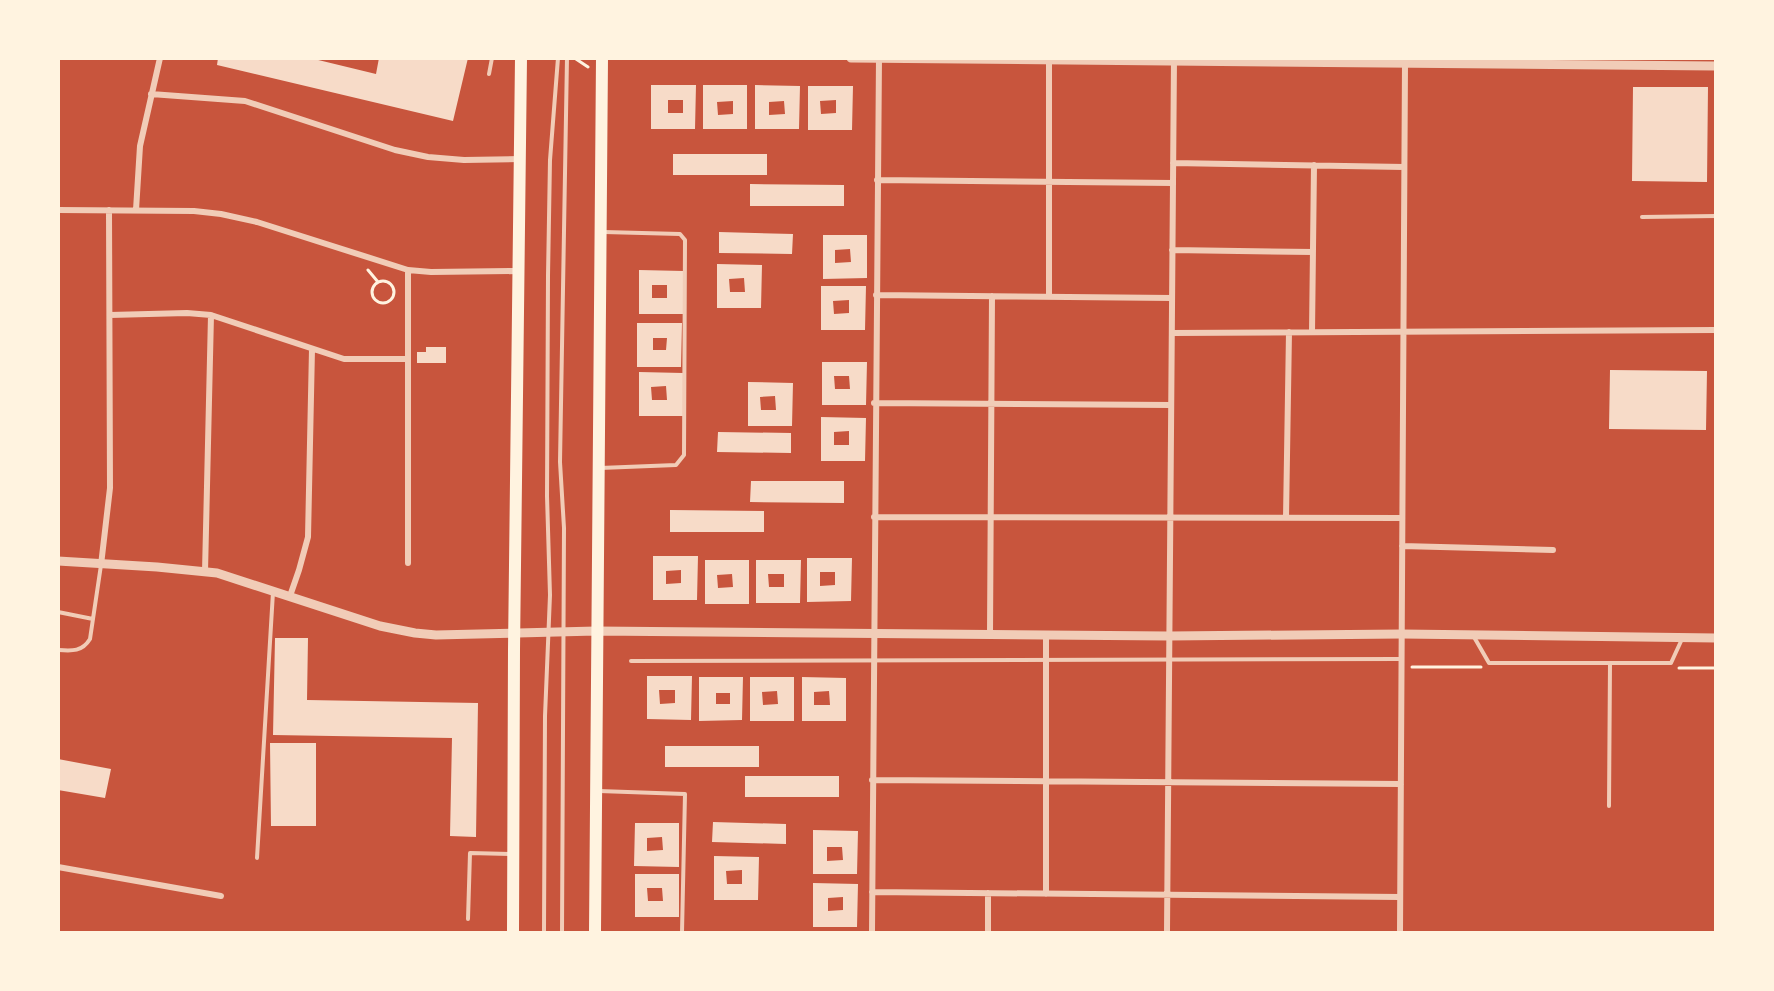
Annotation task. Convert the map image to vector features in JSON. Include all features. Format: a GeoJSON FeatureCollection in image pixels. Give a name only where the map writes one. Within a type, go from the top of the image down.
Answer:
{"type":"FeatureCollection","features":[{"type":"Feature","properties":{"kind":"main road"},"geometry":{"type":"LineString","coordinates":[[513,933],[521,58]]}},
{"type":"Feature","properties":{"kind":"main road"},"geometry":{"type":"LineString","coordinates":[[595,933],[602,58]]}},
{"type":"Feature","properties":{"kind":"street"},"geometry":{"type":"LineString","coordinates":[[136,210],[140,146],[160,58]]}},
{"type":"Feature","properties":{"kind":"street"},"geometry":{"type":"LineString","coordinates":[[851,58],[1405,63],[1436,61],[1716,66]]}},
{"type":"Feature","properties":{"kind":"street"},"geometry":{"type":"LineString","coordinates":[[872,933],[874,403],[879,59]]}},
{"type":"Feature","properties":{"kind":"street"},"geometry":{"type":"LineString","coordinates":[[1049,60],[1049,297]]}},
{"type":"Feature","properties":{"kind":"street"},"geometry":{"type":"LineString","coordinates":[[1167,933],[1174,60]]}},
{"type":"Feature","properties":{"kind":"street"},"geometry":{"type":"LineString","coordinates":[[1400,933],[1405,63]]}},
{"type":"Feature","properties":{"kind":"street"},"geometry":{"type":"LineString","coordinates":[[152,94],[245,101],[395,150],[428,157],[464,160],[520,159]]}},
{"type":"Feature","properties":{"kind":"street"},"geometry":{"type":"LineString","coordinates":[[1173,163],[1404,167]]}},
{"type":"Feature","properties":{"kind":"street"},"geometry":{"type":"LineString","coordinates":[[1312,332],[1314,165]]}},
{"type":"Feature","properties":{"kind":"street"},"geometry":{"type":"LineString","coordinates":[[877,180],[1173,183]]}},
{"type":"Feature","properties":{"kind":"street"},"geometry":{"type":"LineString","coordinates":[[58,210],[194,211],[239,218],[408,270],[519,271]]}},
{"type":"Feature","properties":{"kind":"street"},"geometry":{"type":"LineString","coordinates":[[101,565],[110,488],[109,210]]}},
{"type":"Feature","properties":{"kind":"street"},"geometry":{"type":"LineString","coordinates":[[1172,250],[1313,252]]}},
{"type":"Feature","properties":{"kind":"street"},"geometry":{"type":"LineString","coordinates":[[408,270],[408,563]]}},
{"type":"Feature","properties":{"kind":"street"},"geometry":{"type":"LineString","coordinates":[[876,295],[1172,298]]}},
{"type":"Feature","properties":{"kind":"street"},"geometry":{"type":"LineString","coordinates":[[990,634],[992,296]]}},
{"type":"Feature","properties":{"kind":"street"},"geometry":{"type":"LineString","coordinates":[[110,315],[187,313],[210,315],[352,360],[407,359]]}},
{"type":"Feature","properties":{"kind":"street"},"geometry":{"type":"LineString","coordinates":[[206,572],[210,315]]}},
{"type":"Feature","properties":{"kind":"street"},"geometry":{"type":"LineString","coordinates":[[1172,333],[1716,330]]}},
{"type":"Feature","properties":{"kind":"street"},"geometry":{"type":"LineString","coordinates":[[1286,518],[1289,332]]}},
{"type":"Feature","properties":{"kind":"street"},"geometry":{"type":"LineString","coordinates":[[290,596],[300,570],[308,537],[312,349]]}},
{"type":"Feature","properties":{"kind":"street"},"geometry":{"type":"LineString","coordinates":[[874,403],[1171,405]]}},
{"type":"Feature","properties":{"kind":"street"},"geometry":{"type":"LineString","coordinates":[[874,518],[1402,518]]}},
{"type":"Feature","properties":{"kind":"street"},"geometry":{"type":"LineString","coordinates":[[1402,546],[1553,549]]}},
{"type":"Feature","properties":{"kind":"street"},"geometry":{"type":"LineString","coordinates":[[58,561],[217,573],[380,626],[436,635],[596,631],[1169,636],[1401,634],[1716,638]]}},
{"type":"Feature","properties":{"kind":"street"},"geometry":{"type":"LineString","coordinates":[[1046,634],[1046,894]]}},
{"type":"Feature","properties":{"kind":"street"},"geometry":{"type":"LineString","coordinates":[[872,780],[1401,784]]}},
{"type":"Feature","properties":{"kind":"street"},"geometry":{"type":"LineString","coordinates":[[58,867],[221,896]]}},
{"type":"Feature","properties":{"kind":"street"},"geometry":{"type":"LineString","coordinates":[[872,892],[1400,897]]}},
{"type":"Feature","properties":{"kind":"street"},"geometry":{"type":"LineString","coordinates":[[988,893],[988,933]]}},
{"type":"Feature","properties":{"kind":"lane"},"geometry":{"type":"LineString","coordinates":[[489,74],[492,58]]}},
{"type":"Feature","properties":{"kind":"lane"},"geometry":{"type":"LineString","coordinates":[[544,933],[545,727],[550,595],[547,496],[549,207],[550,160],[558,58]]}},
{"type":"Feature","properties":{"kind":"lane"},"geometry":{"type":"LineString","coordinates":[[562,933],[564,528],[560,462],[567,58]]}},
{"type":"Feature","properties":{"kind":"lane"},"geometry":{"type":"LineString","coordinates":[[1642,217],[1716,216]]}},
{"type":"Feature","properties":{"kind":"lane"},"geometry":{"type":"LineString","coordinates":[[598,468],[676,465],[684,455],[684,236],[680,234],[600,232]]}},
{"type":"Feature","properties":{"kind":"lane"},"geometry":{"type":"LineString","coordinates":[[58,650],[77,651],[86,646],[90,639],[101,565]]}},
{"type":"Feature","properties":{"kind":"lane"},"geometry":{"type":"LineString","coordinates":[[257,858],[273,591]]}},
{"type":"Feature","properties":{"kind":"lane"},"geometry":{"type":"LineString","coordinates":[[58,612],[93,619]]}},
{"type":"Feature","properties":{"kind":"lane"},"geometry":{"type":"LineString","coordinates":[[1473,635],[1489,663],[1671,663],[1682,638]]}},
{"type":"Feature","properties":{"kind":"lane"},"geometry":{"type":"LineString","coordinates":[[631,661],[1401,659]]}},
{"type":"Feature","properties":{"kind":"lane"},"geometry":{"type":"LineString","coordinates":[[1609,806],[1610,663]]}},
{"type":"Feature","properties":{"kind":"lane"},"geometry":{"type":"LineString","coordinates":[[596,790],[685,794],[682,933]]}},
{"type":"Feature","properties":{"kind":"lane"},"geometry":{"type":"LineString","coordinates":[[468,919],[470,853],[513,854]]}},
{"type":"Feature","properties":{"kind":"path"},"geometry":{"type":"LineString","coordinates":[[368,270],[378,283]]}},
{"type":"Feature","properties":{"kind":"path"},"geometry":{"type":"LineString","coordinates":[[378,283],[388,283],[393,288],[394,295],[386,303],[374,298],[374,288],[378,283]]}},
{"type":"Feature","properties":{"kind":"building"},"geometry":{"type":"Polygon","coordinates":[[[218,58],[310,58],[376,74],[379,58],[468,58],[453,121],[217,65],[218,58]]]}},
{"type":"Feature","properties":{"kind":"building"},"geometry":{"type":"Polygon","coordinates":[[[651,85],[696,85],[695,129],[651,129],[651,85]],[[668,100],[668,113],[683,113],[683,100],[668,100]]]}},
{"type":"Feature","properties":{"kind":"building"},"geometry":{"type":"Polygon","coordinates":[[[703,85],[747,85],[747,129],[703,129],[703,85]],[[733,101],[717,102],[718,115],[733,114],[733,101]]]}},
{"type":"Feature","properties":{"kind":"building"},"geometry":{"type":"Polygon","coordinates":[[[755,85],[800,86],[799,129],[755,129],[755,85]],[[784,101],[769,102],[769,115],[785,114],[784,101]]]}},
{"type":"Feature","properties":{"kind":"building"},"geometry":{"type":"Polygon","coordinates":[[[808,86],[853,86],[852,130],[808,130],[808,86]],[[836,100],[820,101],[821,114],[836,113],[836,100]]]}},
{"type":"Feature","properties":{"kind":"building"},"geometry":{"type":"Polygon","coordinates":[[[1633,87],[1708,87],[1707,182],[1632,181],[1633,87]]]}},
{"type":"Feature","properties":{"kind":"building"},"geometry":{"type":"Polygon","coordinates":[[[673,154],[767,154],[767,175],[673,175],[673,154]]]}},
{"type":"Feature","properties":{"kind":"building"},"geometry":{"type":"Polygon","coordinates":[[[750,184],[844,185],[844,206],[750,206],[750,184]]]}},
{"type":"Feature","properties":{"kind":"building"},"geometry":{"type":"Polygon","coordinates":[[[719,232],[793,234],[792,254],[719,253],[719,232]]]}},
{"type":"Feature","properties":{"kind":"building"},"geometry":{"type":"Polygon","coordinates":[[[823,235],[867,235],[867,278],[823,279],[823,235]],[[850,249],[835,250],[835,263],[851,262],[850,249]]]}},
{"type":"Feature","properties":{"kind":"building"},"geometry":{"type":"Polygon","coordinates":[[[717,264],[762,265],[761,308],[717,308],[717,264]],[[744,278],[729,279],[730,292],[745,292],[744,278]]]}},
{"type":"Feature","properties":{"kind":"building"},"geometry":{"type":"Polygon","coordinates":[[[639,270],[684,271],[683,314],[639,314],[639,270]],[[652,285],[652,298],[667,298],[667,285],[652,285]]]}},
{"type":"Feature","properties":{"kind":"building"},"geometry":{"type":"Polygon","coordinates":[[[821,286],[866,286],[865,330],[821,330],[821,286]],[[849,300],[833,301],[834,314],[849,313],[849,300]]]}},
{"type":"Feature","properties":{"kind":"building"},"geometry":{"type":"Polygon","coordinates":[[[637,323],[682,323],[681,367],[637,367],[637,323]],[[653,338],[653,350],[666,350],[667,338],[653,338]]]}},
{"type":"Feature","properties":{"kind":"building"},"geometry":{"type":"Polygon","coordinates":[[[426,347],[446,347],[446,363],[417,363],[417,352],[426,352],[426,347]]]}},
{"type":"Feature","properties":{"kind":"building"},"geometry":{"type":"Polygon","coordinates":[[[822,362],[867,362],[866,405],[822,405],[822,362]],[[834,376],[835,389],[850,389],[849,376],[834,376]]]}},
{"type":"Feature","properties":{"kind":"building"},"geometry":{"type":"Polygon","coordinates":[[[1610,370],[1707,371],[1706,430],[1609,429],[1610,370]]]}},
{"type":"Feature","properties":{"kind":"building"},"geometry":{"type":"Polygon","coordinates":[[[639,372],[683,373],[683,416],[639,416],[639,372]],[[666,386],[651,387],[652,400],[667,400],[666,386]]]}},
{"type":"Feature","properties":{"kind":"building"},"geometry":{"type":"Polygon","coordinates":[[[748,382],[793,383],[792,426],[748,426],[748,382]],[[775,396],[760,397],[761,410],[776,410],[775,396]]]}},
{"type":"Feature","properties":{"kind":"building"},"geometry":{"type":"Polygon","coordinates":[[[821,417],[866,418],[865,461],[821,461],[821,417]],[[849,431],[834,432],[834,445],[849,445],[849,431]]]}},
{"type":"Feature","properties":{"kind":"building"},"geometry":{"type":"Polygon","coordinates":[[[718,432],[791,433],[791,453],[717,452],[718,432]]]}},
{"type":"Feature","properties":{"kind":"building"},"geometry":{"type":"Polygon","coordinates":[[[751,481],[844,481],[844,503],[750,502],[751,481]]]}},
{"type":"Feature","properties":{"kind":"building"},"geometry":{"type":"Polygon","coordinates":[[[670,510],[764,511],[764,532],[670,532],[670,510]]]}},
{"type":"Feature","properties":{"kind":"building"},"geometry":{"type":"Polygon","coordinates":[[[653,556],[698,556],[697,600],[653,600],[653,556]],[[681,570],[666,571],[666,584],[681,583],[681,570]]]}},
{"type":"Feature","properties":{"kind":"building"},"geometry":{"type":"Polygon","coordinates":[[[807,558],[852,558],[851,601],[807,602],[807,558]],[[820,572],[820,586],[835,585],[835,572],[820,572]]]}},
{"type":"Feature","properties":{"kind":"building"},"geometry":{"type":"Polygon","coordinates":[[[705,560],[749,560],[749,604],[705,604],[705,560]],[[732,574],[717,575],[718,588],[733,587],[732,574]]]}},
{"type":"Feature","properties":{"kind":"building"},"geometry":{"type":"Polygon","coordinates":[[[756,560],[801,560],[800,603],[756,603],[756,560]],[[768,574],[769,587],[784,587],[784,574],[768,574]]]}},
{"type":"Feature","properties":{"kind":"building"},"geometry":{"type":"Polygon","coordinates":[[[275,638],[308,638],[307,700],[478,703],[476,837],[450,836],[452,738],[273,735],[275,638]]]}},
{"type":"Feature","properties":{"kind":"building"},"geometry":{"type":"Polygon","coordinates":[[[647,676],[692,676],[691,720],[647,719],[647,676]],[[659,690],[660,704],[675,703],[675,690],[659,690]]]}},
{"type":"Feature","properties":{"kind":"building"},"geometry":{"type":"Polygon","coordinates":[[[699,677],[743,677],[742,720],[699,721],[699,677]],[[716,693],[716,704],[730,704],[730,693],[716,693]]]}},
{"type":"Feature","properties":{"kind":"building"},"geometry":{"type":"Polygon","coordinates":[[[750,677],[794,677],[794,721],[750,721],[750,677]],[[777,691],[762,692],[763,705],[778,704],[777,691]]]}},
{"type":"Feature","properties":{"kind":"building"},"geometry":{"type":"Polygon","coordinates":[[[802,677],[846,678],[846,721],[802,721],[802,677]],[[829,691],[814,692],[814,705],[830,705],[829,691]]]}},
{"type":"Feature","properties":{"kind":"building"},"geometry":{"type":"Polygon","coordinates":[[[270,743],[316,743],[316,826],[271,826],[270,743]]]}},
{"type":"Feature","properties":{"kind":"building"},"geometry":{"type":"Polygon","coordinates":[[[665,746],[759,746],[759,767],[665,767],[665,746]]]}},
{"type":"Feature","properties":{"kind":"building"},"geometry":{"type":"Polygon","coordinates":[[[58,759],[111,769],[105,798],[58,790],[58,759]]]}},
{"type":"Feature","properties":{"kind":"building"},"geometry":{"type":"Polygon","coordinates":[[[745,776],[839,776],[839,797],[745,797],[745,776]]]}},
{"type":"Feature","properties":{"kind":"building"},"geometry":{"type":"Polygon","coordinates":[[[713,822],[786,824],[786,844],[712,842],[713,822]]]}},
{"type":"Feature","properties":{"kind":"building"},"geometry":{"type":"Polygon","coordinates":[[[635,823],[679,823],[679,867],[634,866],[635,823]],[[662,837],[647,838],[647,851],[663,850],[662,837]]]}},
{"type":"Feature","properties":{"kind":"building"},"geometry":{"type":"Polygon","coordinates":[[[813,830],[858,831],[857,874],[813,874],[813,830]],[[827,847],[827,861],[843,860],[842,847],[827,847]]]}},
{"type":"Feature","properties":{"kind":"building"},"geometry":{"type":"Polygon","coordinates":[[[714,856],[759,857],[758,900],[714,900],[714,856]],[[742,870],[726,871],[727,884],[742,884],[742,870]]]}},
{"type":"Feature","properties":{"kind":"building"},"geometry":{"type":"Polygon","coordinates":[[[635,874],[679,874],[679,917],[635,917],[635,874]],[[647,888],[648,901],[663,901],[662,888],[647,888]]]}},
{"type":"Feature","properties":{"kind":"building"},"geometry":{"type":"Polygon","coordinates":[[[813,883],[858,884],[857,927],[813,927],[813,883]],[[843,897],[828,898],[828,911],[843,910],[843,897]]]}}]}
